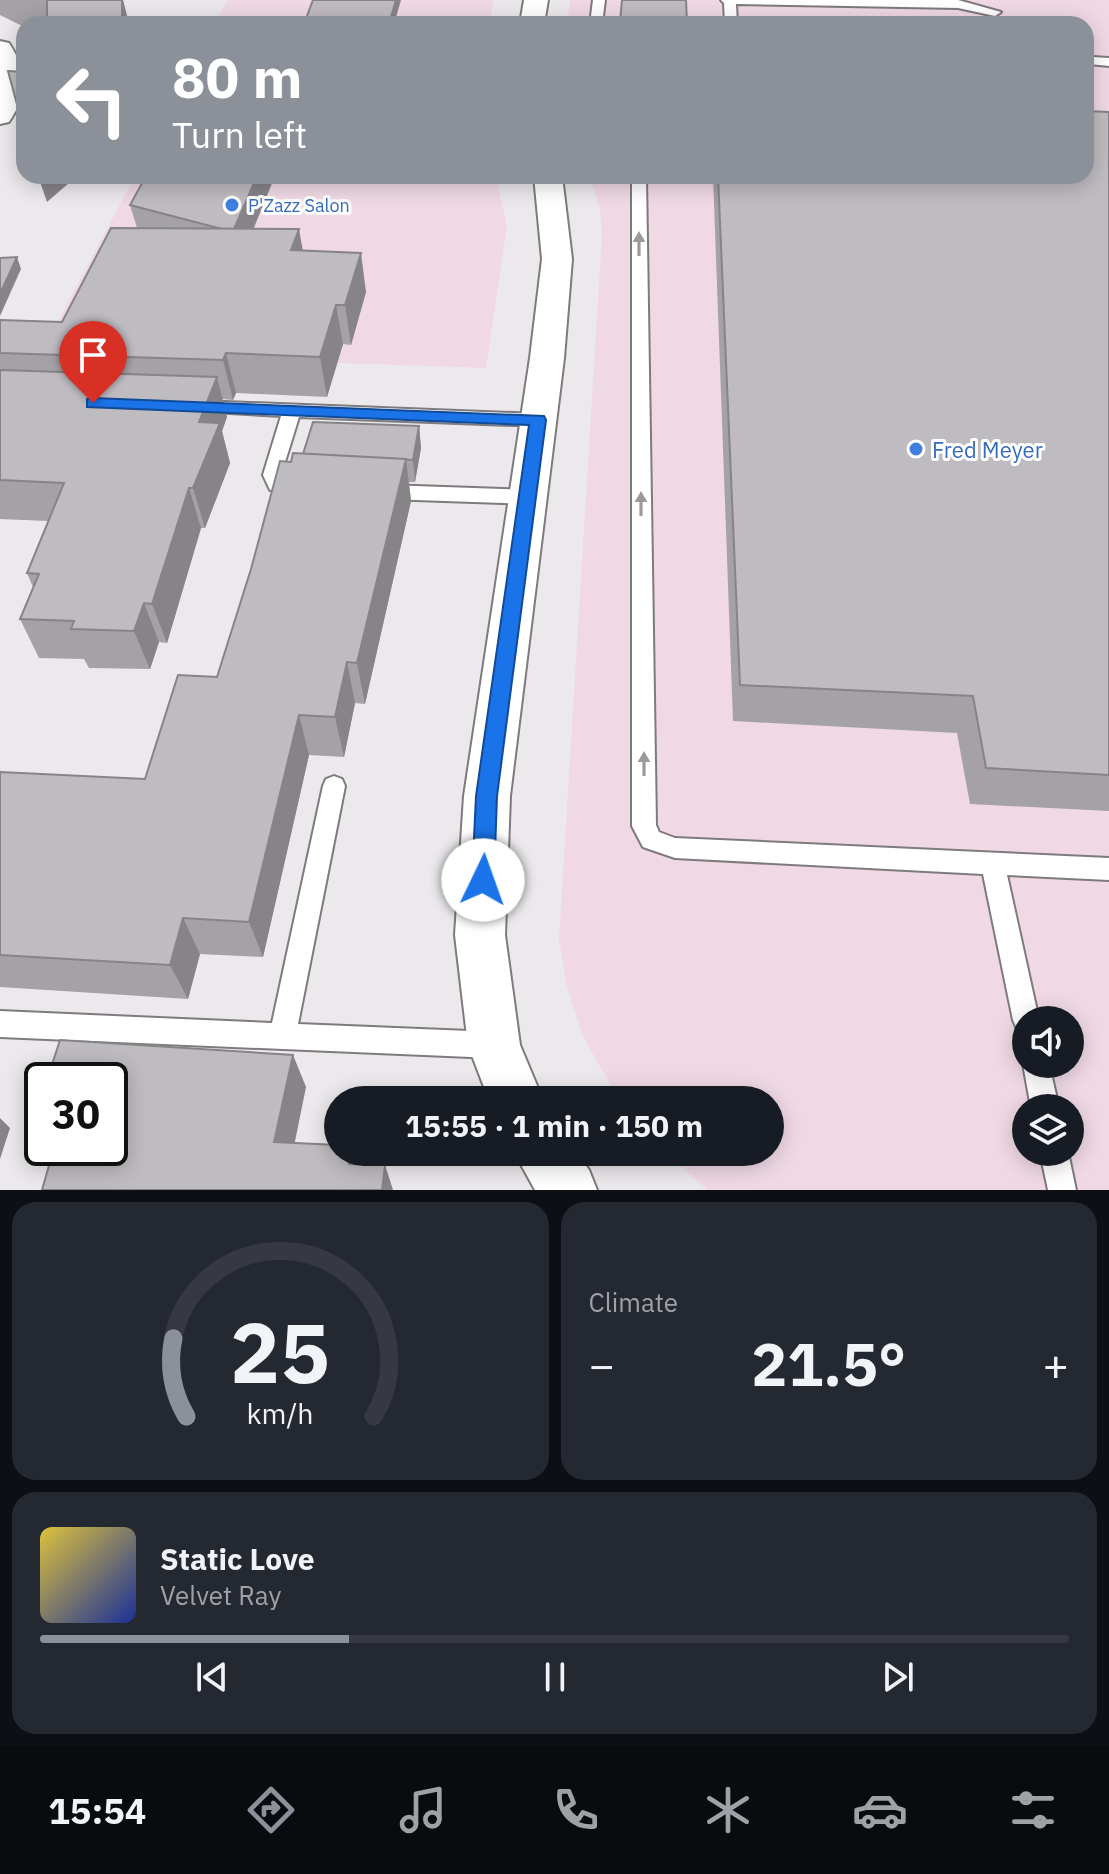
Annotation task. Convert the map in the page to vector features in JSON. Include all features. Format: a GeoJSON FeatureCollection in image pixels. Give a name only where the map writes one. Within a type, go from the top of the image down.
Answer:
{"type":"FeatureCollection","features":[{"type":"Feature","properties":{"kind":"street"},"geometry":{"type":"LineString","coordinates":[[0,48],[8,60],[13,88],[0,116]]}},
{"type":"Feature","properties":{"kind":"street"},"geometry":{"type":"LineString","coordinates":[[510,1086],[494,1045],[480,935],[487,796],[557,259],[549,184]]}},
{"type":"Feature","properties":{"kind":"street"},"geometry":{"type":"LineString","coordinates":[[552,1166],[569,1190]]}},
{"type":"Feature","properties":{"kind":"lane"},"geometry":{"type":"LineString","coordinates":[[728,1],[958,4],[995,12]]}},
{"type":"Feature","properties":{"kind":"lane"},"geometry":{"type":"LineString","coordinates":[[639,184],[644,826],[651,840],[675,848],[1109,869]]}},
{"type":"Feature","properties":{"kind":"lane"},"geometry":{"type":"LineString","coordinates":[[185,406],[538,420]]}},
{"type":"Feature","properties":{"kind":"lane"},"geometry":{"type":"LineString","coordinates":[[292,410],[272,475],[277,485],[314,489]]}},
{"type":"Feature","properties":{"kind":"lane"},"geometry":{"type":"LineString","coordinates":[[359,490],[528,497]]}},
{"type":"Feature","properties":{"kind":"lane"},"geometry":{"type":"LineString","coordinates":[[282,1036],[334,786]]}},
{"type":"Feature","properties":{"kind":"lane"},"geometry":{"type":"LineString","coordinates":[[993,864],[1023,1006]]}},
{"type":"Feature","properties":{"kind":"lane"},"geometry":{"type":"LineString","coordinates":[[0,1024],[494,1045]]}},
{"type":"Feature","properties":{"kind":"lane"},"geometry":{"type":"LineString","coordinates":[[1057,1166],[1062,1190]]}},
{"type":"Feature","properties":{"kind":"shaded area"},"geometry":{"type":"Polygon","coordinates":[[[227,0],[494,0],[491,16],[219,16],[227,0]]]}},
{"type":"Feature","properties":{"kind":"shaded area"},"geometry":{"type":"Polygon","coordinates":[[[570,0],[1109,0],[1109,1190],[708,1190],[680,1166],[784,1166],[784,1086],[611,1086],[582,1035],[567,987],[559,939],[602,234],[600,210],[592,184],[1094,184],[1094,16],[568,16],[570,0]]]}},
{"type":"Feature","properties":{"kind":"shaded area"},"geometry":{"type":"Polygon","coordinates":[[[131,184],[498,184],[507,226],[486,368],[41,353],[131,184]]]}},
{"type":"Feature","properties":{"kind":"building"},"geometry":{"type":"Polygon","coordinates":[[[47,0],[122,0],[122,16],[47,16],[47,0]]]}},
{"type":"Feature","properties":{"kind":"building"},"geometry":{"type":"Polygon","coordinates":[[[313,0],[396,0],[391,16],[307,16],[313,0]]]}},
{"type":"Feature","properties":{"kind":"building"},"geometry":{"type":"Polygon","coordinates":[[[622,0],[686,0],[687,16],[621,16],[622,0]]]}},
{"type":"Feature","properties":{"kind":"building"},"geometry":{"type":"Polygon","coordinates":[[[8,71],[16,72],[16,100],[8,71]]]}},
{"type":"Feature","properties":{"kind":"building","name":"Fred Meyer"},"geometry":{"type":"Polygon","coordinates":[[[1094,111],[1109,112],[1109,775],[986,768],[973,696],[740,685],[718,184],[1094,184],[1094,111]]]}},
{"type":"Feature","properties":{"kind":"building"},"geometry":{"type":"Polygon","coordinates":[[[142,184],[254,184],[234,229],[222,229],[130,205],[142,184]]]}},
{"type":"Feature","properties":{"kind":"building"},"geometry":{"type":"Polygon","coordinates":[[[111,228],[299,229],[291,250],[361,253],[345,305],[336,305],[320,357],[226,353],[223,360],[0,353],[0,320],[62,322],[111,228]]]}},
{"type":"Feature","properties":{"kind":"building"},"geometry":{"type":"Polygon","coordinates":[[[17,257],[0,294],[0,258],[17,257]]]}},
{"type":"Feature","properties":{"kind":"building"},"geometry":{"type":"Polygon","coordinates":[[[0,370],[217,377],[199,422],[220,423],[193,488],[189,488],[152,604],[144,603],[134,631],[71,629],[74,621],[20,619],[39,574],[27,573],[64,483],[0,480],[0,370]]]}},
{"type":"Feature","properties":{"kind":"building"},"geometry":{"type":"Polygon","coordinates":[[[313,422],[419,426],[413,460],[303,454],[313,422]]]}},
{"type":"Feature","properties":{"kind":"building"},"geometry":{"type":"Polygon","coordinates":[[[293,453],[406,459],[357,663],[347,662],[335,717],[299,715],[249,922],[183,918],[170,965],[0,955],[0,772],[145,779],[178,675],[217,677],[280,461],[291,462],[293,453]]]}},
{"type":"Feature","properties":{"kind":"building"},"geometry":{"type":"Polygon","coordinates":[[[60,1040],[293,1055],[274,1142],[324,1144],[324,1166],[385,1166],[382,1190],[42,1190],[49,1166],[128,1166],[128,1062],[53,1062],[60,1040]]]}},
{"type":"Feature","properties":{"kind":"place","name":"P'Zazz Salon"},"geometry":{"type":"Point","coordinates":[232,205]}},
{"type":"Feature","properties":{"kind":"place","name":"Fred Meyer"},"geometry":{"type":"Point","coordinates":[916,449]}},
{"type":"Feature","properties":{"kind":"route"},"geometry":{"type":"LineString","coordinates":[[93,403],[538,420],[487,796],[483,880]]}}]}
